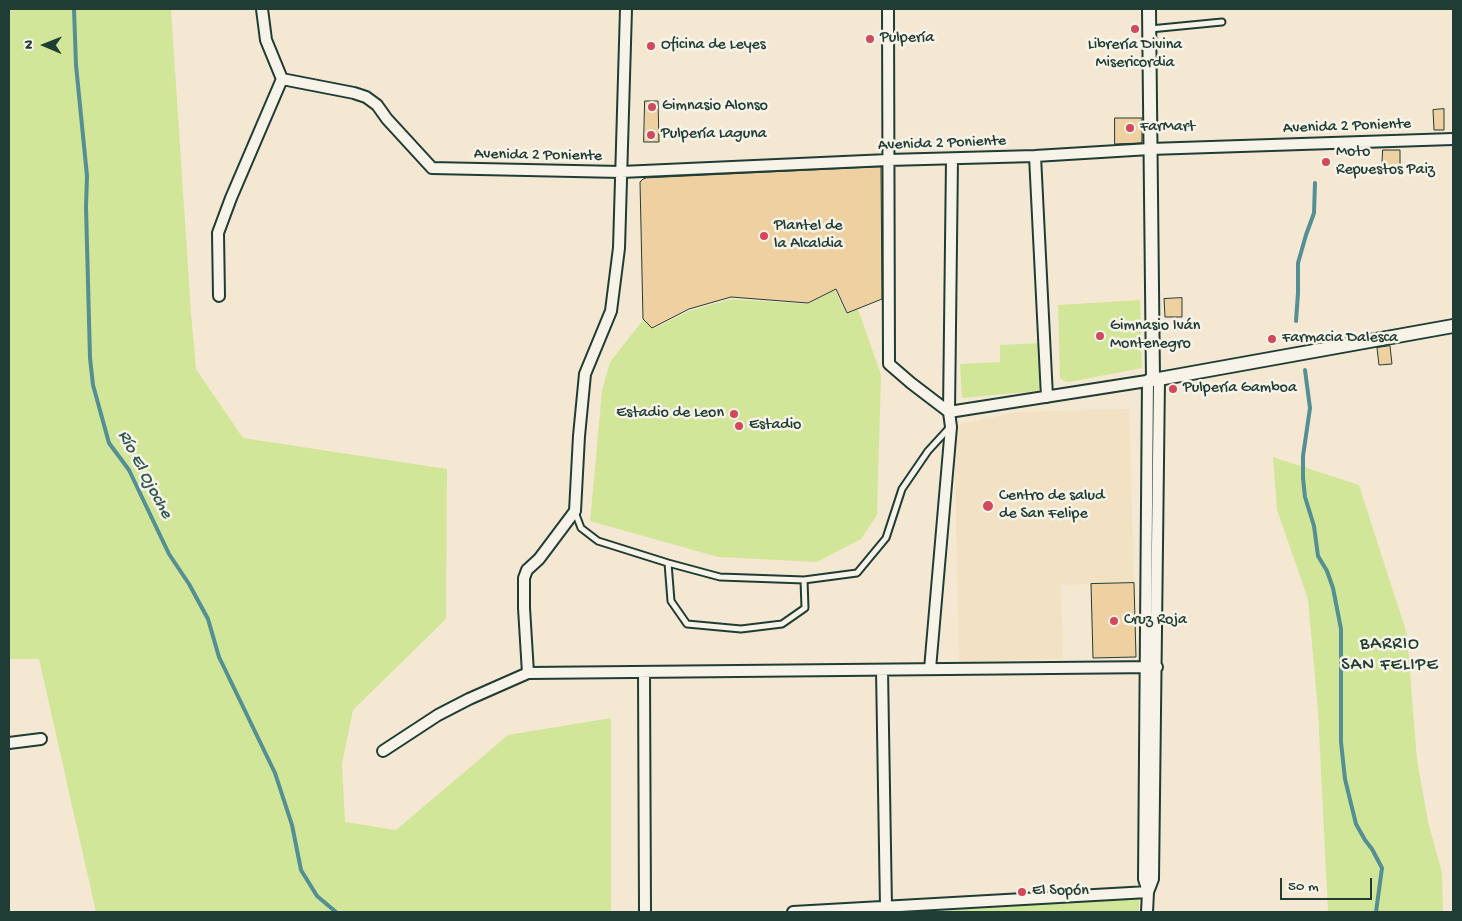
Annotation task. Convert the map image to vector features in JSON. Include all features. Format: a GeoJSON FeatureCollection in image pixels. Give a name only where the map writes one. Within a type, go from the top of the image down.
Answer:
{"type":"FeatureCollection","features":[{"type":"Feature","properties":{"kind":"street"},"geometry":{"type":"LineString","coordinates":[[219,296],[218,233],[282,79],[266,40],[262,9]]}},
{"type":"Feature","properties":{"kind":"street"},"geometry":{"type":"LineString","coordinates":[[528,673],[524,578],[527,570],[539,559],[574,511],[578,436],[585,374],[611,311],[619,248],[626,9]]}},
{"type":"Feature","properties":{"kind":"street"},"geometry":{"type":"LineString","coordinates":[[888,9],[889,364],[911,384],[949,412],[1153,380],[1453,326]]}},
{"type":"Feature","properties":{"kind":"street"},"geometry":{"type":"LineString","coordinates":[[1147,912],[1148,892],[1144,879],[1152,667],[1153,380],[1149,9]]}},
{"type":"Feature","properties":{"kind":"street","name":"Avenida 2 Poniente"},"geometry":{"type":"LineString","coordinates":[[282,79],[366,97],[376,105],[386,119],[432,168],[621,172],[1453,138]]}},
{"type":"Feature","properties":{"kind":"street"},"geometry":{"type":"LineString","coordinates":[[1035,156],[1047,397]]}},
{"type":"Feature","properties":{"kind":"street"},"geometry":{"type":"LineString","coordinates":[[930,669],[950,427],[952,159]]}},
{"type":"Feature","properties":{"kind":"street"},"geometry":{"type":"LineString","coordinates":[[383,751],[438,715],[468,699],[528,673],[1152,667]]}},
{"type":"Feature","properties":{"kind":"street"},"geometry":{"type":"LineString","coordinates":[[882,670],[886,907]]}},
{"type":"Feature","properties":{"kind":"street"},"geometry":{"type":"LineString","coordinates":[[644,672],[645,912]]}},
{"type":"Feature","properties":{"kind":"street"},"geometry":{"type":"LineString","coordinates":[[9,743],[41,739]]}},
{"type":"Feature","properties":{"kind":"street"},"geometry":{"type":"LineString","coordinates":[[793,912],[1148,892]]}},
{"type":"Feature","properties":{"kind":"lane"},"geometry":{"type":"LineString","coordinates":[[1149,29],[1222,22]]}},
{"type":"Feature","properties":{"kind":"lane"},"geometry":{"type":"LineString","coordinates":[[574,511],[581,528],[598,541],[720,577],[804,580],[857,573],[886,538],[902,489],[928,451],[950,427]]}},
{"type":"Feature","properties":{"kind":"lane"},"geometry":{"type":"LineString","coordinates":[[668,563],[671,601],[687,624],[741,629],[782,624],[805,608],[804,580]]}},
{"type":"Feature","properties":{"kind":"shaded area"},"geometry":{"type":"Polygon","coordinates":[[[1129,409],[1134,583],[1061,585],[1063,659],[959,662],[954,425],[1018,412],[1129,409]]]}},
{"type":"Feature","properties":{"kind":"green space"},"geometry":{"type":"Polygon","coordinates":[[[9,9],[171,9],[196,369],[243,438],[447,469],[446,619],[353,710],[342,764],[345,822],[396,830],[508,735],[611,718],[611,912],[96,912],[39,659],[9,659],[9,9]]]}},
{"type":"Feature","properties":{"kind":"green space","name":"Estadio de Leon"},"geometry":{"type":"Polygon","coordinates":[[[835,290],[846,314],[858,309],[881,375],[877,515],[861,539],[817,562],[718,557],[590,521],[602,391],[610,362],[643,320],[653,329],[689,311],[731,299],[808,304],[835,290]]]}},
{"type":"Feature","properties":{"kind":"green space","name":"Gimnasio Iván Montenegro"},"geometry":{"type":"Polygon","coordinates":[[[1140,300],[1142,368],[1069,382],[1060,378],[1058,305],[1140,300]]]}},
{"type":"Feature","properties":{"kind":"green space"},"geometry":{"type":"Polygon","coordinates":[[[1041,343],[1043,378],[1038,391],[962,398],[960,364],[1000,362],[1000,345],[1041,343]]]}},
{"type":"Feature","properties":{"kind":"green space"},"geometry":{"type":"Polygon","coordinates":[[[1273,457],[1359,485],[1407,634],[1417,760],[1428,821],[1442,873],[1443,912],[1328,912],[1318,711],[1308,599],[1277,510],[1273,457]]]}},
{"type":"Feature","properties":{"kind":"green space"},"geometry":{"type":"Polygon","coordinates":[[[1139,898],[1139,912],[896,912],[924,910],[1139,898]]]}},
{"type":"Feature","properties":{"kind":"building"},"geometry":{"type":"Polygon","coordinates":[[[645,101],[658,101],[659,142],[644,142],[645,101]]]}},
{"type":"Feature","properties":{"kind":"building"},"geometry":{"type":"Polygon","coordinates":[[[1444,109],[1444,130],[1434,130],[1433,110],[1444,109]]]}},
{"type":"Feature","properties":{"kind":"building","name":"FarMart"},"geometry":{"type":"Polygon","coordinates":[[[1115,118],[1142,118],[1141,143],[1115,144],[1115,118]]]}},
{"type":"Feature","properties":{"kind":"building"},"geometry":{"type":"Polygon","coordinates":[[[1383,150],[1400,150],[1400,171],[1382,171],[1383,150]]]}},
{"type":"Feature","properties":{"kind":"building","name":"Plantel de la Alcaldia"},"geometry":{"type":"Polygon","coordinates":[[[881,167],[882,299],[847,313],[836,289],[808,303],[731,297],[689,309],[652,328],[643,319],[640,182],[643,179],[881,167]]]}},
{"type":"Feature","properties":{"kind":"building"},"geometry":{"type":"Polygon","coordinates":[[[1182,298],[1182,317],[1165,317],[1164,299],[1182,298]]]}},
{"type":"Feature","properties":{"kind":"building"},"geometry":{"type":"Polygon","coordinates":[[[1390,346],[1392,364],[1379,365],[1377,348],[1390,346]]]}},
{"type":"Feature","properties":{"kind":"building","name":"Cruz Roja"},"geometry":{"type":"Polygon","coordinates":[[[1134,583],[1136,657],[1093,658],[1091,584],[1134,583]]]}},
{"type":"Feature","properties":{"kind":"waterway","name":"Río El Ojoche"},"geometry":{"type":"LineString","coordinates":[[74,9],[76,65],[87,176],[86,207],[90,358],[93,385],[109,443],[129,470],[169,554],[189,584],[208,619],[219,657],[275,773],[292,825],[301,870],[317,896],[336,912]]}},
{"type":"Feature","properties":{"kind":"waterway"},"geometry":{"type":"LineString","coordinates":[[1296,321],[1298,263],[1314,213],[1315,183]]}},
{"type":"Feature","properties":{"kind":"waterway"},"geometry":{"type":"LineString","coordinates":[[1305,370],[1310,408],[1303,456],[1305,497],[1314,526],[1318,556],[1327,571],[1333,588],[1341,629],[1341,742],[1345,779],[1356,824],[1382,868],[1376,912]]}},
{"type":"Feature","properties":{"kind":"place","name":"Librería Divina Misericordia"},"geometry":{"type":"Point","coordinates":[1135,29]}},
{"type":"Feature","properties":{"kind":"place","name":"Pulpería"},"geometry":{"type":"Point","coordinates":[870,39]}},
{"type":"Feature","properties":{"kind":"place","name":"Oficina de Leyes"},"geometry":{"type":"Point","coordinates":[651,46]}},
{"type":"Feature","properties":{"kind":"place","name":"Gimnasio Alonso"},"geometry":{"type":"Point","coordinates":[652,107]}},
{"type":"Feature","properties":{"kind":"place","name":"FarMart"},"geometry":{"type":"Point","coordinates":[1130,128]}},
{"type":"Feature","properties":{"kind":"place","name":"Pulpería Laguna"},"geometry":{"type":"Point","coordinates":[651,135]}},
{"type":"Feature","properties":{"kind":"place","name":"Moto Repuestos Paiz"},"geometry":{"type":"Point","coordinates":[1326,162]}},
{"type":"Feature","properties":{"kind":"place","name":"Plantel de la Alcaldia"},"geometry":{"type":"Point","coordinates":[764,236]}},
{"type":"Feature","properties":{"kind":"place","name":"Gimnasio Iván Montenegro"},"geometry":{"type":"Point","coordinates":[1100,336]}},
{"type":"Feature","properties":{"kind":"place","name":"Farmacia Dalesca"},"geometry":{"type":"Point","coordinates":[1272,339]}},
{"type":"Feature","properties":{"kind":"place","name":"Pulpería Gamboa"},"geometry":{"type":"Point","coordinates":[1173,389]}},
{"type":"Feature","properties":{"kind":"place","name":"Estadio de Leon"},"geometry":{"type":"Point","coordinates":[734,414]}},
{"type":"Feature","properties":{"kind":"place","name":"Estadio"},"geometry":{"type":"Point","coordinates":[739,426]}},
{"type":"Feature","properties":{"kind":"place","name":"Centro de salud de San Felipe"},"geometry":{"type":"Point","coordinates":[988,506]}},
{"type":"Feature","properties":{"kind":"place","name":"Cruz Roja"},"geometry":{"type":"Point","coordinates":[1114,621]}},
{"type":"Feature","properties":{"kind":"place","name":"El Sopón"},"geometry":{"type":"Point","coordinates":[1022,892]}},
{"type":"Feature","properties":{"kind":"district","name":"BARRIO SAN FELIPE"},"geometry":{"type":"Point","coordinates":[1390,655]}}]}
